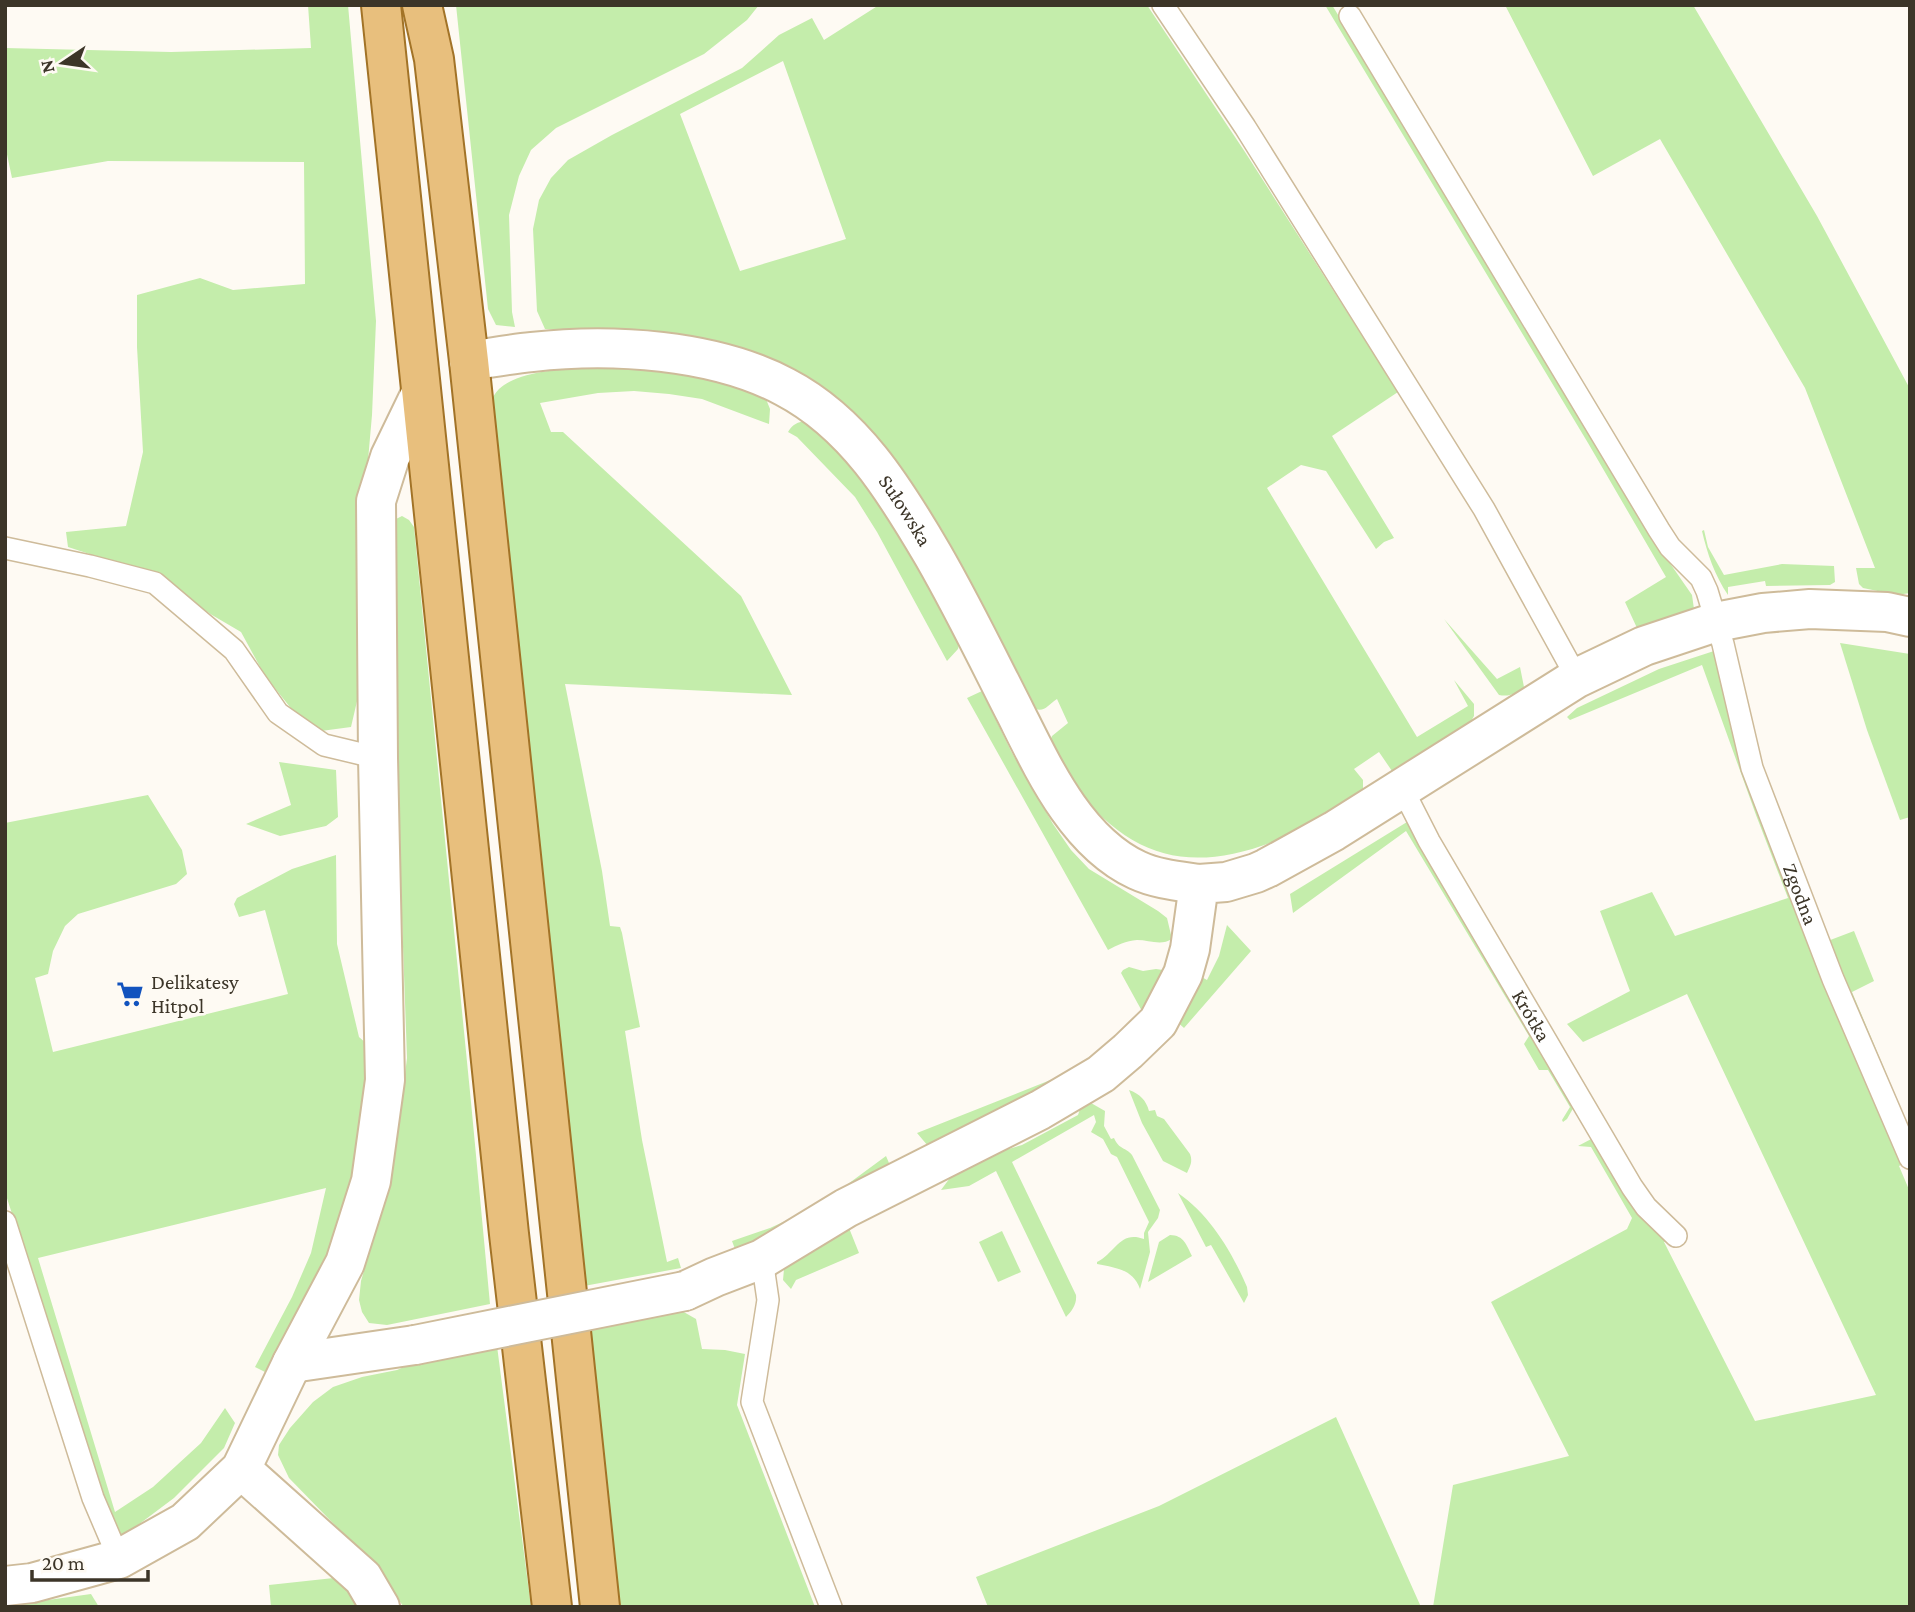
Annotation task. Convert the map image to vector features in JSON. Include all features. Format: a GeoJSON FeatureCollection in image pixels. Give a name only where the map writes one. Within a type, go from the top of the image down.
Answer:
{"type":"FeatureCollection","features":[{"type":"Feature","properties":{"kind":"main road"},"geometry":{"type":"LineString","coordinates":[[381,5],[509,1234],[552,1607]]}},
{"type":"Feature","properties":{"kind":"main road"},"geometry":{"type":"LineString","coordinates":[[422,5],[434,59],[469,361],[600,1607]]}},
{"type":"Feature","properties":{"kind":"street","name":"Sułowska"},"geometry":{"type":"LineString","coordinates":[[469,361],[533,352],[590,349],[632,349],[685,355],[759,375],[786,387],[815,406],[851,436],[883,474],[908,513],[946,578],[1058,794],[1084,828],[1111,852],[1137,870],[1169,880],[1199,884],[1226,882],[1256,873],[1334,831],[1577,678],[1644,646],[1716,622],[1763,613],[1810,609],[1887,612],[1910,617]]}},
{"type":"Feature","properties":{"kind":"street"},"geometry":{"type":"LineString","coordinates":[[5,1586],[32,1583],[119,1559],[185,1522],[241,1469],[292,1363],[345,1263],[371,1181],[386,1080],[378,758],[376,501],[390,457],[421,393]]}},
{"type":"Feature","properties":{"kind":"street"},"geometry":{"type":"LineString","coordinates":[[292,1363],[415,1345],[685,1291],[762,1259],[846,1208],[1040,1110],[1101,1074],[1128,1051],[1158,1022],[1183,974],[1190,949],[1199,884]]}},
{"type":"Feature","properties":{"kind":"street"},"geometry":{"type":"LineString","coordinates":[[241,1469],[363,1578],[380,1607]]}},
{"type":"Feature","properties":{"kind":"lane"},"geometry":{"type":"LineString","coordinates":[[1163,5],[1252,139],[1484,509],[1577,678]]}},
{"type":"Feature","properties":{"kind":"lane","name":"Zgodna"},"geometry":{"type":"LineString","coordinates":[[1350,16],[1659,530],[1670,547],[1702,578],[1725,651],[1744,737],[1759,788],[1833,979],[1910,1158]]}},
{"type":"Feature","properties":{"kind":"lane"},"geometry":{"type":"LineString","coordinates":[[5,548],[155,583],[234,650],[278,713],[324,745],[378,758]]}},
{"type":"Feature","properties":{"kind":"lane","name":"Krótka"},"geometry":{"type":"LineString","coordinates":[[1402,788],[1429,841],[1627,1178],[1646,1207],[1676,1236]]}},
{"type":"Feature","properties":{"kind":"lane"},"geometry":{"type":"LineString","coordinates":[[5,1222],[93,1498],[119,1559]]}},
{"type":"Feature","properties":{"kind":"lane"},"geometry":{"type":"LineString","coordinates":[[762,1259],[768,1300],[752,1402],[831,1607]]}},
{"type":"Feature","properties":{"kind":"green space"},"geometry":{"type":"Polygon","coordinates":[[[308,5],[348,5],[376,321],[366,483],[361,684],[351,727],[321,731],[294,712],[265,676],[241,632],[151,574],[68,547],[66,532],[126,526],[143,452],[137,295],[200,278],[233,290],[305,284],[304,162],[108,161],[12,178],[5,145],[5,48],[171,52],[311,48],[308,5]]]}},
{"type":"Feature","properties":{"kind":"green space"},"geometry":{"type":"Polygon","coordinates":[[[456,5],[759,5],[747,20],[704,54],[556,128],[531,150],[519,176],[509,215],[512,312],[515,327],[496,325],[488,309],[456,5]]]}},
{"type":"Feature","properties":{"kind":"green space"},"geometry":{"type":"Polygon","coordinates":[[[879,5],[1147,5],[1245,152],[1398,392],[1332,436],[1394,538],[1376,549],[1326,471],[1301,465],[1267,488],[1417,737],[1468,706],[1454,680],[1474,704],[1474,716],[1470,723],[1392,771],[1379,752],[1354,769],[1363,780],[1363,791],[1290,835],[1226,855],[1198,858],[1171,855],[1145,846],[1120,832],[1096,811],[1073,784],[1049,743],[1052,736],[1068,723],[1057,699],[1043,709],[1031,708],[853,418],[597,333],[545,329],[537,311],[533,229],[539,200],[551,178],[568,160],[742,68],[779,35],[812,18],[824,40],[879,5]],[[783,61],[680,114],[740,271],[846,239],[783,61]]]}},
{"type":"Feature","properties":{"kind":"green space"},"geometry":{"type":"Polygon","coordinates":[[[1325,5],[1332,5],[1658,546],[1692,595],[1694,609],[1637,628],[1625,602],[1666,577],[1325,5]]]}},
{"type":"Feature","properties":{"kind":"green space"},"geometry":{"type":"Polygon","coordinates":[[[1505,5],[1693,5],[1817,216],[1910,389],[1910,593],[1897,595],[1863,588],[1859,584],[1856,568],[1875,568],[1805,388],[1660,139],[1593,176],[1505,5]]]}},
{"type":"Feature","properties":{"kind":"green space"},"geometry":{"type":"Polygon","coordinates":[[[589,367],[661,369],[724,380],[766,399],[770,409],[769,424],[702,399],[669,394],[634,391],[598,393],[540,403],[551,432],[563,432],[741,596],[792,695],[565,684],[602,871],[610,926],[620,927],[622,933],[640,1027],[625,1031],[642,1140],[667,1262],[678,1258],[681,1268],[584,1286],[489,403],[499,389],[517,378],[541,372],[589,367]]]}},
{"type":"Feature","properties":{"kind":"green space"},"geometry":{"type":"Polygon","coordinates":[[[807,421],[843,453],[910,545],[960,641],[958,649],[947,661],[855,497],[797,437],[788,432],[796,424],[807,421]]]}},
{"type":"Feature","properties":{"kind":"green space"},"geometry":{"type":"Polygon","coordinates":[[[402,516],[414,527],[490,1304],[387,1325],[369,1323],[359,1300],[361,1281],[382,1208],[397,1139],[407,1058],[392,639],[392,527],[396,519],[402,516]]]}},
{"type":"Feature","properties":{"kind":"green space"},"geometry":{"type":"Polygon","coordinates":[[[1704,530],[1708,547],[1724,575],[1782,564],[1834,566],[1835,582],[1830,585],[1766,586],[1765,581],[1728,587],[1728,595],[1706,548],[1704,530]]]}},
{"type":"Feature","properties":{"kind":"green space"},"geometry":{"type":"Polygon","coordinates":[[[1444,619],[1497,679],[1520,667],[1524,687],[1506,696],[1499,695],[1444,619]]]}},
{"type":"Feature","properties":{"kind":"green space"},"geometry":{"type":"Polygon","coordinates":[[[1840,643],[1910,654],[1910,817],[1900,820],[1867,730],[1840,643]]]}},
{"type":"Feature","properties":{"kind":"green space"},"geometry":{"type":"Polygon","coordinates":[[[1717,650],[1903,1164],[1899,1166],[1910,1192],[1910,1607],[1433,1607],[1453,1485],[1569,1456],[1491,1302],[1627,1229],[1632,1218],[1591,1147],[1578,1146],[1595,1137],[1669,1239],[1664,1242],[1755,1421],[1876,1395],[1687,994],[1583,1042],[1567,1024],[1630,991],[1600,911],[1652,892],[1675,936],[1788,898],[1702,665],[1570,720],[1567,717],[1577,708],[1659,669],[1717,650]]]}},
{"type":"Feature","properties":{"kind":"green space"},"geometry":{"type":"Polygon","coordinates":[[[982,691],[1011,751],[1071,850],[1089,869],[1167,918],[1172,939],[1159,942],[1133,941],[1108,950],[967,698],[982,691]]]}},
{"type":"Feature","properties":{"kind":"green space"},"geometry":{"type":"Polygon","coordinates":[[[279,762],[336,770],[338,817],[326,826],[280,836],[246,824],[291,805],[279,762]]]}},
{"type":"Feature","properties":{"kind":"green space"},"geometry":{"type":"Polygon","coordinates":[[[148,795],[182,850],[187,874],[176,884],[78,914],[65,926],[53,951],[48,974],[35,978],[53,1052],[288,994],[265,910],[239,917],[234,904],[237,898],[292,869],[336,855],[337,944],[359,1037],[367,1044],[371,1076],[356,1178],[323,1267],[271,1375],[255,1367],[292,1297],[311,1253],[326,1188],[38,1258],[115,1512],[153,1487],[201,1443],[225,1408],[235,1423],[224,1448],[174,1498],[126,1534],[115,1534],[5,1192],[5,823],[148,795]]]}},
{"type":"Feature","properties":{"kind":"green space"},"geometry":{"type":"Polygon","coordinates":[[[1407,822],[1545,1050],[1575,1105],[1563,1122],[1570,1107],[1548,1070],[1539,1070],[1524,1044],[1529,1036],[1406,831],[1293,913],[1290,894],[1407,822]]]}},
{"type":"Feature","properties":{"kind":"green space"},"geometry":{"type":"Polygon","coordinates":[[[1227,925],[1251,951],[1184,1028],[1174,1019],[1198,975],[1207,980],[1219,956],[1227,925]]]}},
{"type":"Feature","properties":{"kind":"green space"},"geometry":{"type":"Polygon","coordinates":[[[1854,931],[1874,981],[1852,992],[1910,1130],[1905,1128],[1825,942],[1854,931]]]}},
{"type":"Feature","properties":{"kind":"green space"},"geometry":{"type":"Polygon","coordinates":[[[1129,967],[1143,971],[1163,970],[1167,977],[1140,1029],[934,1153],[917,1133],[1063,1075],[1112,1042],[1143,1013],[1121,973],[1129,967]]]}},
{"type":"Feature","properties":{"kind":"green space"},"geometry":{"type":"Polygon","coordinates":[[[1129,1090],[1142,1098],[1149,1111],[1155,1110],[1157,1116],[1164,1119],[1190,1154],[1191,1162],[1187,1173],[1163,1161],[1142,1123],[1129,1090]]]}},
{"type":"Feature","properties":{"kind":"green space"},"geometry":{"type":"Polygon","coordinates":[[[1082,1103],[1091,1103],[1105,1111],[1104,1126],[1111,1139],[1114,1138],[1118,1145],[1132,1155],[1160,1210],[1148,1232],[1150,1252],[1140,1289],[1128,1273],[1097,1264],[1129,1237],[1144,1239],[1149,1222],[1117,1157],[1111,1154],[1103,1139],[1091,1132],[1096,1122],[1094,1115],[1012,1162],[1076,1295],[1074,1307],[1066,1317],[996,1171],[969,1186],[941,1190],[961,1163],[1022,1145],[1078,1115],[1082,1103]]]}},
{"type":"Feature","properties":{"kind":"green space"},"geometry":{"type":"Polygon","coordinates":[[[886,1156],[892,1170],[791,1228],[735,1249],[732,1241],[770,1228],[818,1206],[886,1156]]]}},
{"type":"Feature","properties":{"kind":"green space"},"geometry":{"type":"Polygon","coordinates":[[[1178,1193],[1210,1223],[1227,1248],[1247,1287],[1248,1295],[1244,1303],[1211,1245],[1206,1247],[1178,1193]]]}},
{"type":"Feature","properties":{"kind":"green space"},"geometry":{"type":"Polygon","coordinates":[[[849,1228],[859,1253],[796,1280],[791,1289],[783,1280],[788,1260],[849,1228]]]}},
{"type":"Feature","properties":{"kind":"green space"},"geometry":{"type":"Polygon","coordinates":[[[1002,1231],[1021,1272],[998,1282],[979,1242],[1002,1231]]]}},
{"type":"Feature","properties":{"kind":"green space"},"geometry":{"type":"Polygon","coordinates":[[[1170,1235],[1182,1239],[1192,1256],[1148,1282],[1159,1242],[1170,1235]]]}},
{"type":"Feature","properties":{"kind":"green space"},"geometry":{"type":"Polygon","coordinates":[[[682,1311],[696,1319],[702,1349],[745,1354],[737,1405],[815,1607],[619,1607],[588,1329],[682,1311]]]}},
{"type":"Feature","properties":{"kind":"green space"},"geometry":{"type":"Polygon","coordinates":[[[497,1346],[531,1607],[404,1607],[362,1553],[289,1478],[278,1455],[279,1445],[313,1402],[333,1387],[362,1377],[397,1370],[418,1361],[497,1346]]]}},
{"type":"Feature","properties":{"kind":"green space"},"geometry":{"type":"Polygon","coordinates":[[[1336,1417],[1421,1607],[988,1607],[976,1577],[1159,1506],[1336,1417]]]}},
{"type":"Feature","properties":{"kind":"green space"},"geometry":{"type":"Polygon","coordinates":[[[343,1577],[357,1607],[271,1607],[269,1585],[343,1577]]]}},
{"type":"Feature","properties":{"kind":"green space"},"geometry":{"type":"Polygon","coordinates":[[[91,1594],[99,1607],[5,1607],[5,1606],[91,1594]]]}},
{"type":"Feature","properties":{"kind":"place","name":"Delikatesy Hitpol"},"geometry":{"type":"Point","coordinates":[130,994]}}]}
